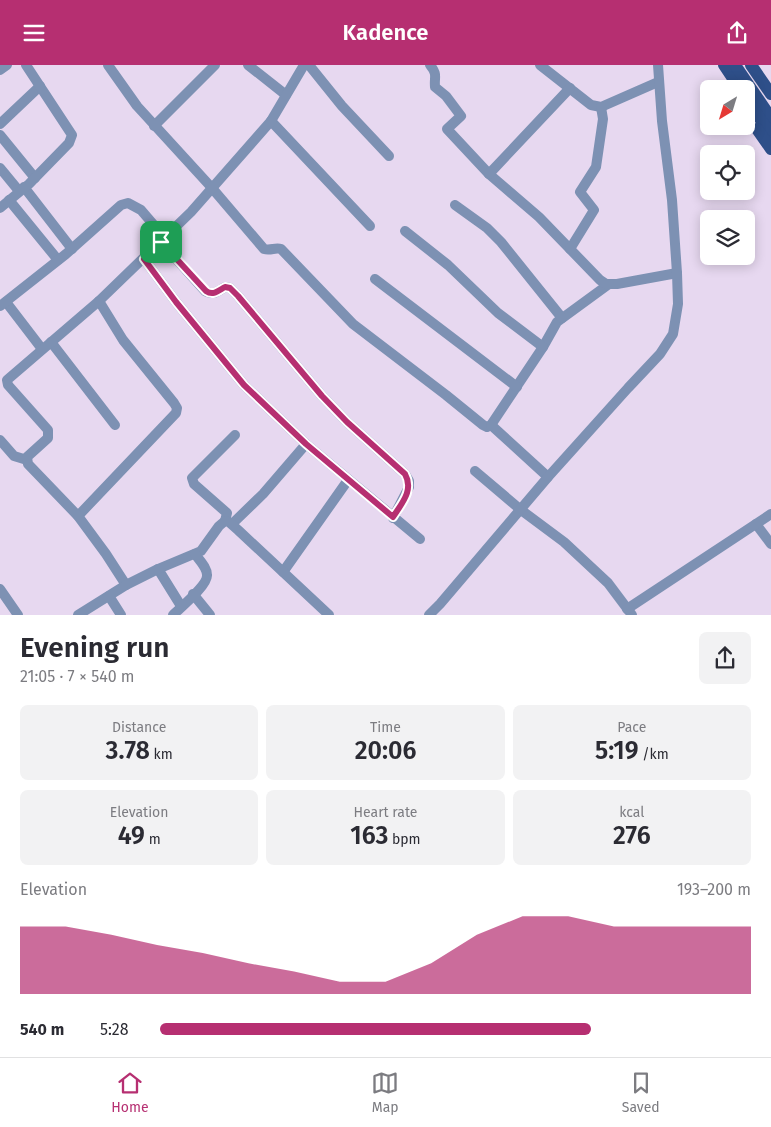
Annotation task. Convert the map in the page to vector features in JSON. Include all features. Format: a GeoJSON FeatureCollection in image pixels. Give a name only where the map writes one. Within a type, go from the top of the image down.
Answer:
{"type":"FeatureCollection","features":[{"type":"Feature","properties":{"kind":"main road"},"geometry":{"type":"LineString","coordinates":[[715,65],[724,80]]}},
{"type":"Feature","properties":{"kind":"main road"},"geometry":{"type":"LineString","coordinates":[[724,65],[734,80]]}},
{"type":"Feature","properties":{"kind":"main road"},"geometry":{"type":"LineString","coordinates":[[736,65],[771,118]]}},
{"type":"Feature","properties":{"kind":"main road"},"geometry":{"type":"LineString","coordinates":[[751,65],[771,94]]}},
{"type":"Feature","properties":{"kind":"main road"},"geometry":{"type":"LineString","coordinates":[[755,111],[771,135]]}},
{"type":"Feature","properties":{"kind":"main road"},"geometry":{"type":"LineString","coordinates":[[755,126],[771,149]]}},
{"type":"Feature","properties":{"kind":"street"},"geometry":{"type":"LineString","coordinates":[[0,70],[6,65]]}},
{"type":"Feature","properties":{"kind":"street"},"geometry":{"type":"LineString","coordinates":[[0,208],[35,178],[68,143],[72,135],[26,65]]}},
{"type":"Feature","properties":{"kind":"street"},"geometry":{"type":"LineString","coordinates":[[108,65],[154,126],[212,188],[264,249],[281,249],[353,323],[487,427],[491,425],[543,347],[553,328],[562,318],[609,284]]}},
{"type":"Feature","properties":{"kind":"street"},"geometry":{"type":"LineString","coordinates":[[154,126],[215,65]]}},
{"type":"Feature","properties":{"kind":"street"},"geometry":{"type":"LineString","coordinates":[[248,65],[286,95]]}},
{"type":"Feature","properties":{"kind":"street"},"geometry":{"type":"LineString","coordinates":[[27,460],[30,453],[48,438],[48,430],[8,385],[4,377],[51,342],[99,301],[191,212],[271,121],[304,65]]}},
{"type":"Feature","properties":{"kind":"street"},"geometry":{"type":"LineString","coordinates":[[309,65],[342,106],[389,156]]}},
{"type":"Feature","properties":{"kind":"street"},"geometry":{"type":"LineString","coordinates":[[430,65],[436,77],[435,87],[446,96],[461,116],[447,129],[489,174],[524,203],[600,280],[609,284],[617,284],[677,273]]}},
{"type":"Feature","properties":{"kind":"street"},"geometry":{"type":"LineString","coordinates":[[540,65],[590,105],[601,107],[658,82]]}},
{"type":"Feature","properties":{"kind":"street"},"geometry":{"type":"LineString","coordinates":[[429,615],[548,477],[667,344],[673,334],[678,304],[677,273],[672,200],[662,121],[658,65]]}},
{"type":"Feature","properties":{"kind":"street"},"geometry":{"type":"LineString","coordinates":[[0,124],[40,86]]}},
{"type":"Feature","properties":{"kind":"street"},"geometry":{"type":"LineString","coordinates":[[489,174],[570,88]]}},
{"type":"Feature","properties":{"kind":"street"},"geometry":{"type":"LineString","coordinates":[[570,249],[594,210],[580,191],[596,167],[604,119],[601,107]]}},
{"type":"Feature","properties":{"kind":"street"},"geometry":{"type":"LineString","coordinates":[[271,121],[370,225]]}},
{"type":"Feature","properties":{"kind":"street"},"geometry":{"type":"LineString","coordinates":[[0,135],[35,178]]}},
{"type":"Feature","properties":{"kind":"street"},"geometry":{"type":"LineString","coordinates":[[0,168],[22,189],[72,249]]}},
{"type":"Feature","properties":{"kind":"street"},"geometry":{"type":"LineString","coordinates":[[9,200],[58,260]]}},
{"type":"Feature","properties":{"kind":"street"},"geometry":{"type":"LineString","coordinates":[[42,349],[3,304],[72,249],[114,211],[128,203],[140,210],[206,291],[210,294],[225,287],[230,288],[322,396],[347,422],[405,474],[409,481],[409,487],[393,517]]}},
{"type":"Feature","properties":{"kind":"street"},"geometry":{"type":"LineString","coordinates":[[455,205],[486,228],[501,242],[562,318]]}},
{"type":"Feature","properties":{"kind":"street"},"geometry":{"type":"LineString","coordinates":[[405,231],[448,265],[498,313],[543,347]]}},
{"type":"Feature","properties":{"kind":"street"},"geometry":{"type":"LineString","coordinates":[[144,259],[181,309],[244,385],[306,444],[420,539]]}},
{"type":"Feature","properties":{"kind":"street"},"geometry":{"type":"LineString","coordinates":[[375,279],[516,387]]}},
{"type":"Feature","properties":{"kind":"street"},"geometry":{"type":"LineString","coordinates":[[78,516],[176,413],[177,408],[123,340],[99,301]]}},
{"type":"Feature","properties":{"kind":"street"},"geometry":{"type":"LineString","coordinates":[[51,342],[115,425]]}},
{"type":"Feature","properties":{"kind":"street"},"geometry":{"type":"LineString","coordinates":[[491,425],[548,477]]}},
{"type":"Feature","properties":{"kind":"street"},"geometry":{"type":"LineString","coordinates":[[235,435],[192,478],[194,484],[227,513],[229,523],[329,615]]}},
{"type":"Feature","properties":{"kind":"street"},"geometry":{"type":"LineString","coordinates":[[0,440],[14,456],[27,460],[31,468],[78,516],[126,585]]}},
{"type":"Feature","properties":{"kind":"street"},"geometry":{"type":"LineString","coordinates":[[78,615],[126,585],[201,551],[220,526],[229,523],[263,494],[306,444]]}},
{"type":"Feature","properties":{"kind":"street"},"geometry":{"type":"LineString","coordinates":[[475,471],[521,510],[564,542],[608,583],[630,612],[771,514]]}},
{"type":"Feature","properties":{"kind":"street"},"geometry":{"type":"LineString","coordinates":[[283,572],[348,480]]}},
{"type":"Feature","properties":{"kind":"street"},"geometry":{"type":"LineString","coordinates":[[756,523],[771,544]]}},
{"type":"Feature","properties":{"kind":"street"},"geometry":{"type":"LineString","coordinates":[[172,615],[206,580],[207,575],[204,567],[195,554]]}},
{"type":"Feature","properties":{"kind":"street"},"geometry":{"type":"LineString","coordinates":[[158,569],[181,607]]}},
{"type":"Feature","properties":{"kind":"street"},"geometry":{"type":"LineString","coordinates":[[0,589],[18,615]]}},
{"type":"Feature","properties":{"kind":"street"},"geometry":{"type":"LineString","coordinates":[[193,594],[204,612]]}},
{"type":"Feature","properties":{"kind":"street"},"geometry":{"type":"LineString","coordinates":[[108,596],[120,615]]}},
{"type":"Feature","properties":{"kind":"route"},"geometry":{"type":"LineString","coordinates":[[161,242],[210,294],[225,287],[230,288],[322,396],[347,422],[405,474],[409,481],[409,487],[393,517],[306,444],[244,385],[176,302],[144,259],[161,242]]}}]}
